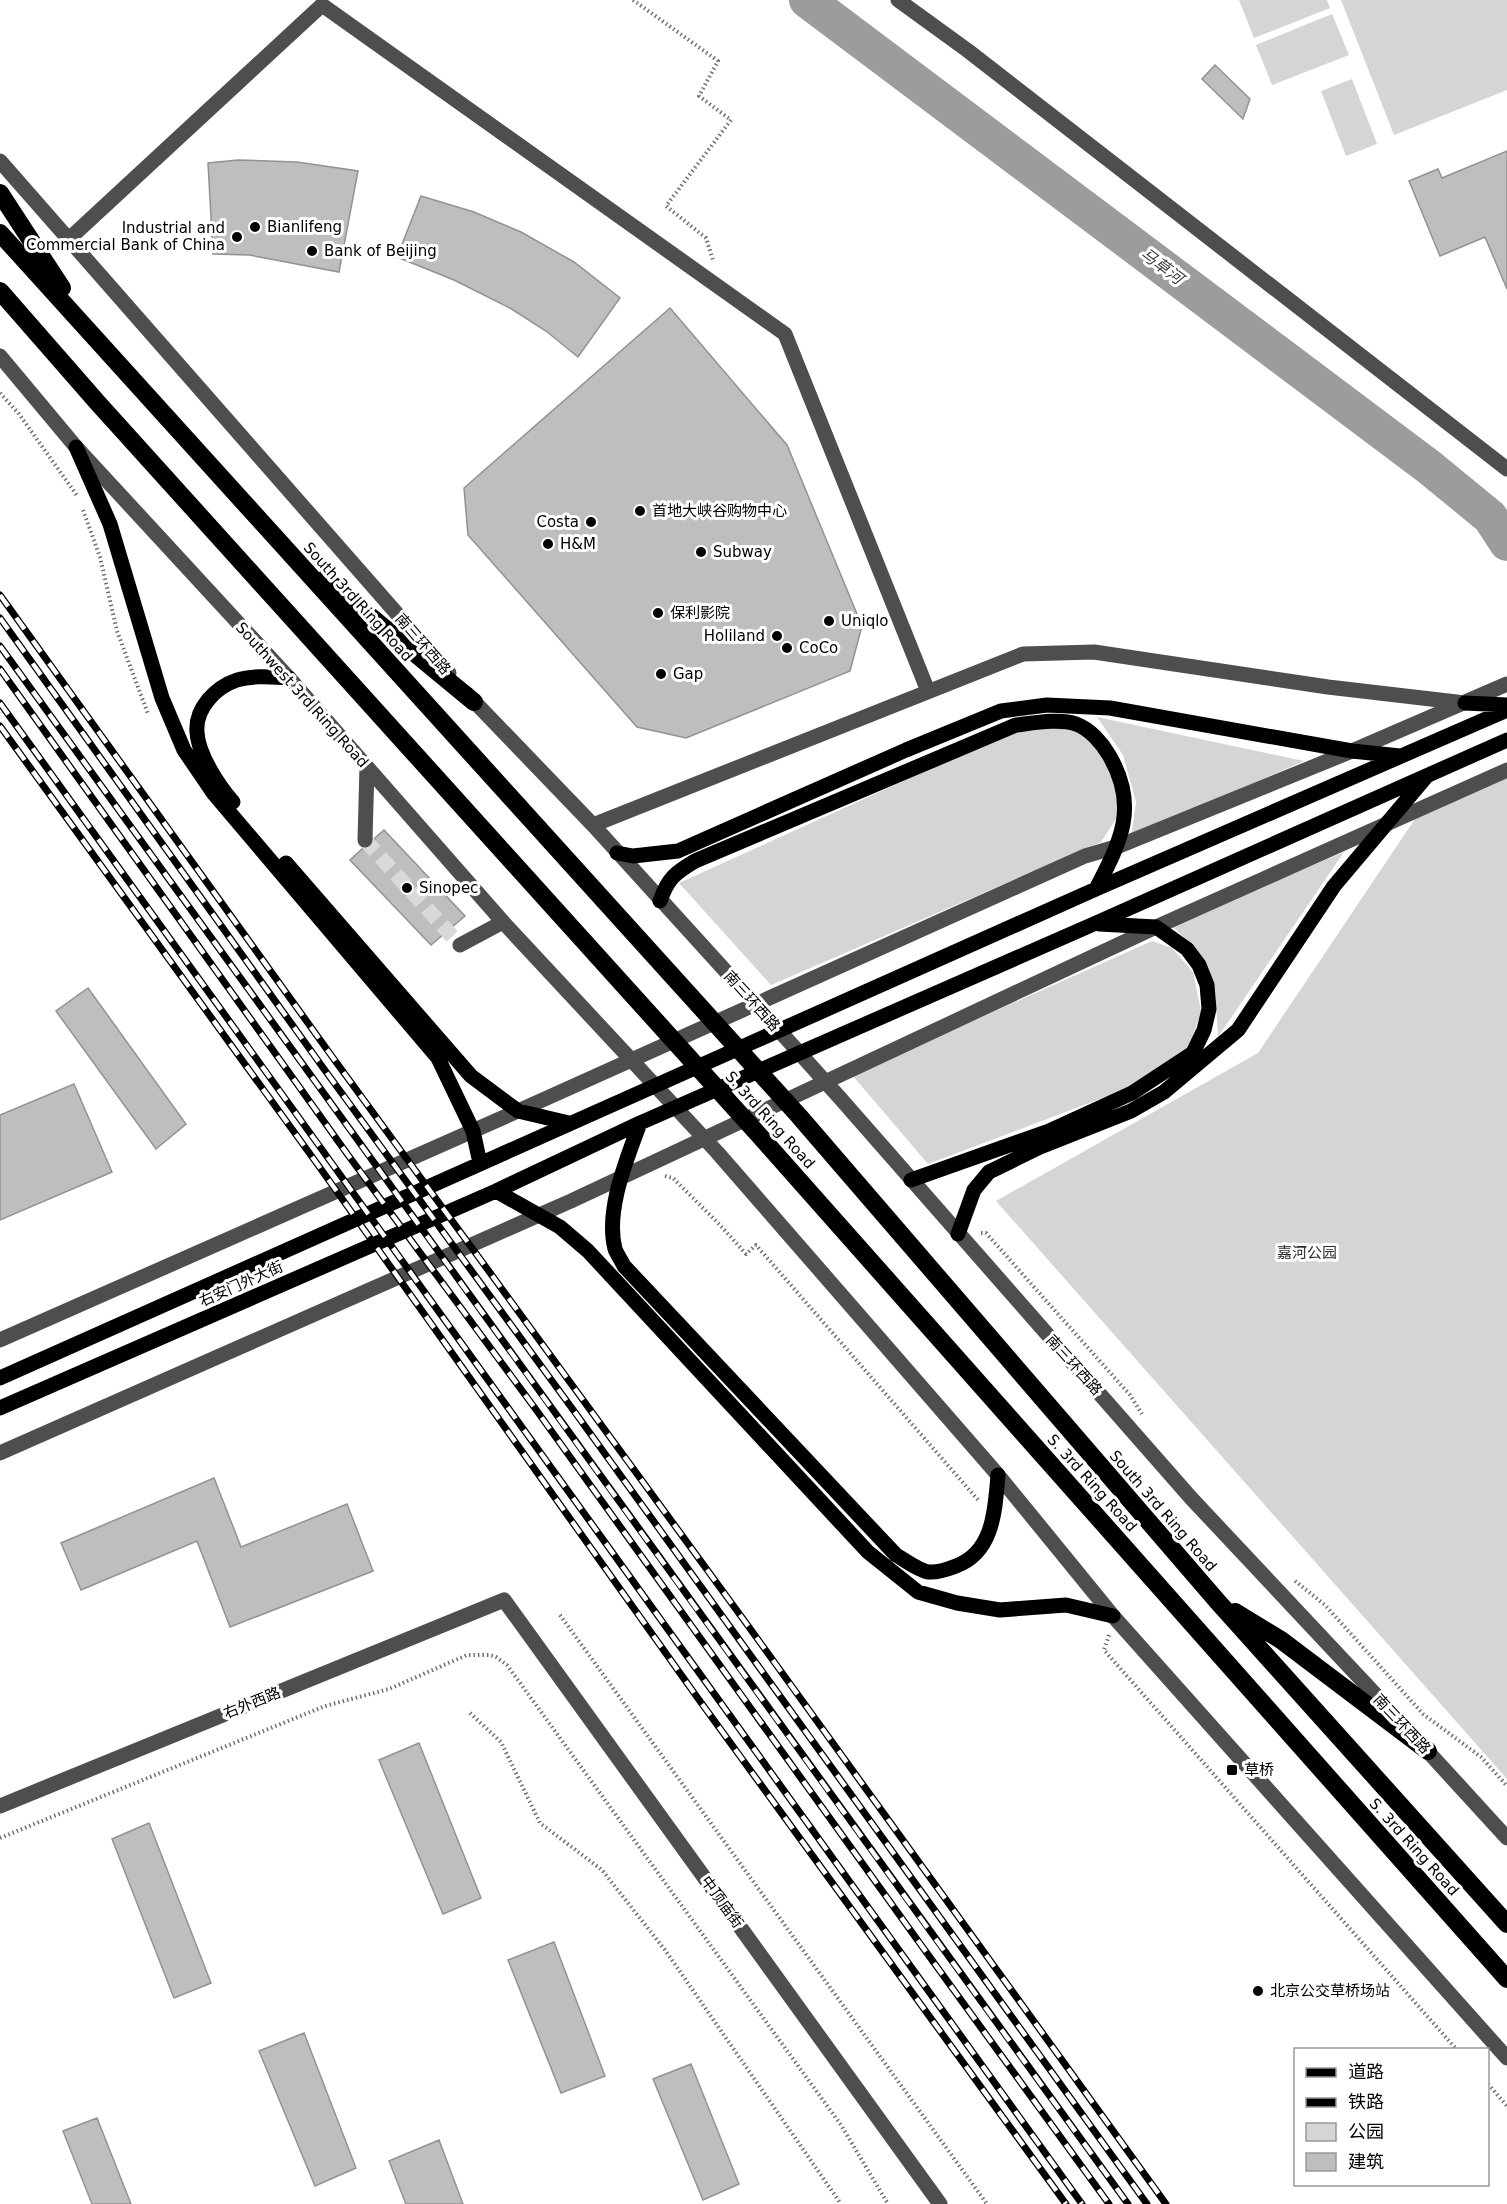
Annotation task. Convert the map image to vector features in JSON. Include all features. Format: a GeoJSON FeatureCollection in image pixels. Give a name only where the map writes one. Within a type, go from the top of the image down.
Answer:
{"type":"FeatureCollection","features":[{"type":"Feature","properties":{"kind":"highway"},"geometry":{"type":"LineString","coordinates":[[0,193],[55,278],[124,371]]}},
{"type":"Feature","properties":{"kind":"highway","name":"South 3rd Ring Road"},"geometry":{"type":"LineString","coordinates":[[0,233],[690,994]]}},
{"type":"Feature","properties":{"kind":"highway","name":"S. 3rd Ring Road"},"geometry":{"type":"LineString","coordinates":[[0,291],[759,1134],[1507,1979]]}},
{"type":"Feature","properties":{"kind":"highway"},"geometry":{"type":"LineString","coordinates":[[275,538],[474,702]]}},
{"type":"Feature","properties":{"kind":"highway","name":"S. 3rd Ring Road"},"geometry":{"type":"LineString","coordinates":[[690,994],[799,1116]]}},
{"type":"Feature","properties":{"kind":"highway","name":"South 3rd Ring Road"},"geometry":{"type":"LineString","coordinates":[[799,1116],[1218,1602],[1507,1924]]}},
{"type":"Feature","properties":{"kind":"highway"},"geometry":{"type":"LineString","coordinates":[[1218,1602],[1281,1640],[1428,1751]]}},
{"type":"Feature","properties":{"kind":"main road"},"geometry":{"type":"LineString","coordinates":[[76,447],[110,524],[162,698],[184,750],[214,794],[438,1058],[473,1131],[480,1163]]}},
{"type":"Feature","properties":{"kind":"main road"},"geometry":{"type":"LineString","coordinates":[[288,678],[239,679],[219,687],[200,713],[196,731],[205,760],[225,794],[471,1076],[518,1111],[569,1123]]}},
{"type":"Feature","properties":{"kind":"main road"},"geometry":{"type":"LineString","coordinates":[[1465,704],[1507,705]]}},
{"type":"Feature","properties":{"kind":"main road"},"geometry":{"type":"LineString","coordinates":[[617,853],[633,856],[678,851],[906,750],[1001,711],[1047,705],[1110,708],[1352,751],[1403,756]]}},
{"type":"Feature","properties":{"kind":"main road","name":"右安门外大街"},"geometry":{"type":"LineString","coordinates":[[0,1378],[1096,889],[1507,710]]}},
{"type":"Feature","properties":{"kind":"main road"},"geometry":{"type":"LineString","coordinates":[[660,901],[673,874],[695,861],[1016,725],[1046,722],[1076,724],[1095,736],[1108,753],[1121,777],[1126,810],[1119,846],[1096,889]]}},
{"type":"Feature","properties":{"kind":"main road","name":"右安门外大街"},"geometry":{"type":"LineString","coordinates":[[0,1408],[496,1191],[640,1124],[1507,740]]}},
{"type":"Feature","properties":{"kind":"main road"},"geometry":{"type":"LineString","coordinates":[[958,1234],[974,1190],[989,1172],[1040,1147],[1139,1106],[1164,1092],[1238,1030],[1334,886],[1392,820],[1428,774]]}},
{"type":"Feature","properties":{"kind":"main road"},"geometry":{"type":"LineString","coordinates":[[911,1180],[1049,1131],[1121,1098],[1193,1053],[1204,1030],[1209,1009],[1207,985],[1199,965],[1187,949],[1156,927],[1096,923]]}},
{"type":"Feature","properties":{"kind":"main road"},"geometry":{"type":"LineString","coordinates":[[640,1124],[620,1178],[613,1216],[615,1248],[624,1266],[896,1556],[928,1572],[969,1561],[984,1544],[995,1510],[998,1475]]}},
{"type":"Feature","properties":{"kind":"main road"},"geometry":{"type":"LineString","coordinates":[[496,1191],[560,1227],[588,1251],[868,1552],[918,1592],[957,1603],[1000,1610],[1066,1605],[1113,1616]]}},
{"type":"Feature","properties":{"kind":"street"},"geometry":{"type":"LineString","coordinates":[[898,0],[967,50],[1507,469]]}},
{"type":"Feature","properties":{"kind":"street"},"geometry":{"type":"LineString","coordinates":[[69,239],[323,3],[785,334],[928,691]]}},
{"type":"Feature","properties":{"kind":"street","name":"南三环西路"},"geometry":{"type":"LineString","coordinates":[[0,161],[474,702],[593,825],[840,1098],[1191,1498],[1507,1838]]}},
{"type":"Feature","properties":{"kind":"street","name":"Southwest 3rd Ring Road"},"geometry":{"type":"LineString","coordinates":[[0,356],[76,447],[288,678],[503,922],[717,1152],[998,1475]]}},
{"type":"Feature","properties":{"kind":"street"},"geometry":{"type":"LineString","coordinates":[[593,825],[1023,654],[1094,652],[1465,704]]}},
{"type":"Feature","properties":{"kind":"street"},"geometry":{"type":"LineString","coordinates":[[0,1340],[518,1111],[1085,856],[1119,846],[1465,704],[1507,684]]}},
{"type":"Feature","properties":{"kind":"street"},"geometry":{"type":"LineString","coordinates":[[365,840],[367,767]]}},
{"type":"Feature","properties":{"kind":"street"},"geometry":{"type":"LineString","coordinates":[[0,1453],[538,1216],[1156,927],[1507,770]]}},
{"type":"Feature","properties":{"kind":"street"},"geometry":{"type":"LineString","coordinates":[[460,945],[503,922]]}},
{"type":"Feature","properties":{"kind":"street"},"geometry":{"type":"LineString","coordinates":[[998,1475],[1113,1616],[1507,2058]]}},
{"type":"Feature","properties":{"kind":"street","name":"右外西路"},"geometry":{"type":"LineString","coordinates":[[0,1806],[504,1600]]}},
{"type":"Feature","properties":{"kind":"street","name":"中顶庙街"},"geometry":{"type":"LineString","coordinates":[[504,1600],[939,2204]]}},
{"type":"Feature","properties":{"kind":"path"},"geometry":{"type":"LineString","coordinates":[[633,0],[718,61],[699,96],[731,120],[666,206],[706,238],[714,265],[706,277]]}},
{"type":"Feature","properties":{"kind":"path"},"geometry":{"type":"LineString","coordinates":[[0,393],[19,414],[79,499]]}},
{"type":"Feature","properties":{"kind":"path"},"geometry":{"type":"LineString","coordinates":[[82,509],[100,557],[117,631],[148,715]]}},
{"type":"Feature","properties":{"kind":"path"},"geometry":{"type":"LineString","coordinates":[[673,1178],[746,1254],[756,1245],[983,1507]]}},
{"type":"Feature","properties":{"kind":"path"},"geometry":{"type":"LineString","coordinates":[[958,1234],[986,1233],[1130,1395],[1149,1423]]}},
{"type":"Feature","properties":{"kind":"path"},"geometry":{"type":"LineString","coordinates":[[1295,1581],[1325,1605],[1424,1714],[1481,1757],[1507,1786]]}},
{"type":"Feature","properties":{"kind":"path"},"geometry":{"type":"LineString","coordinates":[[560,1615],[987,2204]]}},
{"type":"Feature","properties":{"kind":"path"},"geometry":{"type":"LineString","coordinates":[[1113,1616],[1104,1650],[1456,2048]]}},
{"type":"Feature","properties":{"kind":"path"},"geometry":{"type":"LineString","coordinates":[[0,1838],[325,1706],[389,1689],[467,1655],[483,1654],[496,1657],[507,1665],[841,2125],[888,2204]]}},
{"type":"Feature","properties":{"kind":"path"},"geometry":{"type":"LineString","coordinates":[[470,1713],[501,1742],[540,1823],[602,1870],[665,1950],[841,2204]]}},
{"type":"Feature","properties":{"kind":"path"},"geometry":{"type":"LineString","coordinates":[[1489,2085],[1507,2106]]}},
{"type":"Feature","properties":{"kind":"green space"},"geometry":{"type":"Polygon","coordinates":[[[1239,0],[1327,0],[1330,8],[1254,38],[1239,0]]]}},
{"type":"Feature","properties":{"kind":"green space"},"geometry":{"type":"Polygon","coordinates":[[[1341,0],[1507,0],[1507,90],[1394,135],[1341,0]]]}},
{"type":"Feature","properties":{"kind":"green space"},"geometry":{"type":"Polygon","coordinates":[[[1332,14],[1349,55],[1272,85],[1256,45],[1332,14]]]}},
{"type":"Feature","properties":{"kind":"green space"},"geometry":{"type":"Polygon","coordinates":[[[1352,79],[1377,144],[1346,156],[1321,91],[1352,79]]]}},
{"type":"Feature","properties":{"kind":"green space"},"geometry":{"type":"Polygon","coordinates":[[[1097,717],[1304,761],[1131,837],[1136,802],[1123,755],[1097,717]]]}},
{"type":"Feature","properties":{"kind":"green space"},"geometry":{"type":"Polygon","coordinates":[[[1071,727],[1091,739],[1116,778],[1118,816],[1101,842],[771,985],[679,883],[1016,730],[1071,727]]]}},
{"type":"Feature","properties":{"kind":"green space","name":"嘉河公园"},"geometry":{"type":"Polygon","coordinates":[[[1507,776],[1507,1779],[996,1201],[1258,1053],[1425,804],[1507,776]]]}},
{"type":"Feature","properties":{"kind":"green space"},"geometry":{"type":"Polygon","coordinates":[[[1344,852],[1218,1037],[1215,989],[1198,951],[1172,926],[1344,852]]]}},
{"type":"Feature","properties":{"kind":"green space"},"geometry":{"type":"Polygon","coordinates":[[[1152,941],[1172,948],[1193,972],[1201,1011],[1189,1048],[1121,1091],[928,1164],[852,1075],[1152,941]]]}},
{"type":"Feature","properties":{"kind":"building"},"geometry":{"type":"Polygon","coordinates":[[[1215,65],[1250,99],[1243,119],[1202,79],[1215,65]]]}},
{"type":"Feature","properties":{"kind":"building"},"geometry":{"type":"Polygon","coordinates":[[[1507,151],[1507,289],[1485,237],[1440,256],[1409,181],[1438,169],[1442,178],[1507,151]]]}},
{"type":"Feature","properties":{"kind":"building"},"geometry":{"type":"Polygon","coordinates":[[[238,160],[297,162],[358,171],[339,272],[249,255],[213,254],[208,163],[238,160]]]}},
{"type":"Feature","properties":{"kind":"building"},"geometry":{"type":"Polygon","coordinates":[[[421,196],[474,212],[521,232],[574,262],[620,298],[578,357],[546,331],[510,308],[454,280],[397,257],[421,196]]]}},
{"type":"Feature","properties":{"kind":"building","name":"首地大峡谷购物中心"},"geometry":{"type":"Polygon","coordinates":[[[670,308],[787,445],[862,626],[850,671],[686,738],[637,727],[468,535],[464,488],[670,308]]]}},
{"type":"Feature","properties":{"kind":"building","name":"Sinopec"},"geometry":{"type":"Polygon","coordinates":[[[384,830],[465,916],[431,945],[350,860],[362,849],[374,845],[375,838],[384,830]]]}},
{"type":"Feature","properties":{"kind":"building"},"geometry":{"type":"Polygon","coordinates":[[[88,988],[186,1124],[156,1149],[56,1011],[88,988]]]}},
{"type":"Feature","properties":{"kind":"building"},"geometry":{"type":"Polygon","coordinates":[[[74,1084],[112,1172],[0,1220],[0,1115],[74,1084]]]}},
{"type":"Feature","properties":{"kind":"building"},"geometry":{"type":"Polygon","coordinates":[[[214,1478],[241,1547],[347,1504],[373,1571],[230,1627],[197,1541],[81,1590],[61,1543],[214,1478]]]}},
{"type":"Feature","properties":{"kind":"building"},"geometry":{"type":"Polygon","coordinates":[[[419,1743],[481,1898],[443,1914],[379,1760],[419,1743]]]}},
{"type":"Feature","properties":{"kind":"building"},"geometry":{"type":"Polygon","coordinates":[[[149,1823],[211,1983],[174,1998],[112,1839],[149,1823]]]}},
{"type":"Feature","properties":{"kind":"building"},"geometry":{"type":"Polygon","coordinates":[[[554,1942],[605,2076],[561,2093],[508,1960],[554,1942]]]}},
{"type":"Feature","properties":{"kind":"building"},"geometry":{"type":"Polygon","coordinates":[[[304,2033],[356,2168],[315,2186],[259,2051],[304,2033]]]}},
{"type":"Feature","properties":{"kind":"building"},"geometry":{"type":"Polygon","coordinates":[[[691,2064],[739,2184],[703,2200],[653,2079],[691,2064]]]}},
{"type":"Feature","properties":{"kind":"building"},"geometry":{"type":"Polygon","coordinates":[[[97,2118],[131,2204],[92,2204],[63,2131],[97,2118]]]}},
{"type":"Feature","properties":{"kind":"building"},"geometry":{"type":"Polygon","coordinates":[[[439,2140],[463,2204],[406,2204],[389,2161],[439,2140]]]}},
{"type":"Feature","properties":{"kind":"waterway","name":"马草河"},"geometry":{"type":"LineString","coordinates":[[807,0],[1429,467],[1490,517],[1507,543]]}},
{"type":"Feature","properties":{"kind":"tunnel"},"geometry":{"type":"LineString","coordinates":[[365,840],[460,945]]}},
{"type":"Feature","properties":{"kind":"railway"},"geometry":{"type":"LineString","coordinates":[[0,595],[336,1062],[746,1623],[1166,2204]]}},
{"type":"Feature","properties":{"kind":"railway"},"geometry":{"type":"LineString","coordinates":[[0,618],[1147,2204]]}},
{"type":"Feature","properties":{"kind":"railway"},"geometry":{"type":"LineString","coordinates":[[0,646],[1128,2204]]}},
{"type":"Feature","properties":{"kind":"railway"},"geometry":{"type":"LineString","coordinates":[[0,669],[348,1155],[537,1411],[1109,2204]]}},
{"type":"Feature","properties":{"kind":"railway"},"geometry":{"type":"LineString","coordinates":[[0,703],[1082,2204]]}},
{"type":"Feature","properties":{"kind":"railway"},"geometry":{"type":"LineString","coordinates":[[0,726],[318,1165],[697,1697],[1066,2204]]}},
{"type":"Feature","properties":{"kind":"place","name":"Bianlifeng"},"geometry":{"type":"Point","coordinates":[255,227]}},
{"type":"Feature","properties":{"kind":"place","name":"Industrial and Commercial Bank of China"},"geometry":{"type":"Point","coordinates":[237,237]}},
{"type":"Feature","properties":{"kind":"place","name":"Bank of Beijing"},"geometry":{"type":"Point","coordinates":[312,251]}},
{"type":"Feature","properties":{"kind":"place","name":"首地大峡谷购物中心"},"geometry":{"type":"Point","coordinates":[640,511]}},
{"type":"Feature","properties":{"kind":"place","name":"Costa"},"geometry":{"type":"Point","coordinates":[591,522]}},
{"type":"Feature","properties":{"kind":"place","name":"H&M"},"geometry":{"type":"Point","coordinates":[548,544]}},
{"type":"Feature","properties":{"kind":"place","name":"Subway"},"geometry":{"type":"Point","coordinates":[701,552]}},
{"type":"Feature","properties":{"kind":"place","name":"保利影院"},"geometry":{"type":"Point","coordinates":[658,613]}},
{"type":"Feature","properties":{"kind":"place","name":"Uniqlo"},"geometry":{"type":"Point","coordinates":[829,621]}},
{"type":"Feature","properties":{"kind":"place","name":"Holiland"},"geometry":{"type":"Point","coordinates":[777,636]}},
{"type":"Feature","properties":{"kind":"place","name":"CoCo"},"geometry":{"type":"Point","coordinates":[787,648]}},
{"type":"Feature","properties":{"kind":"place","name":"Gap"},"geometry":{"type":"Point","coordinates":[661,674]}},
{"type":"Feature","properties":{"kind":"place","name":"Sinopec"},"geometry":{"type":"Point","coordinates":[407,888]}},
{"type":"Feature","properties":{"kind":"place","name":"草桥"},"geometry":{"type":"Point","coordinates":[1232,1770]}},
{"type":"Feature","properties":{"kind":"place","name":"北京公交草桥场站"},"geometry":{"type":"Point","coordinates":[1258,1991]}}]}
